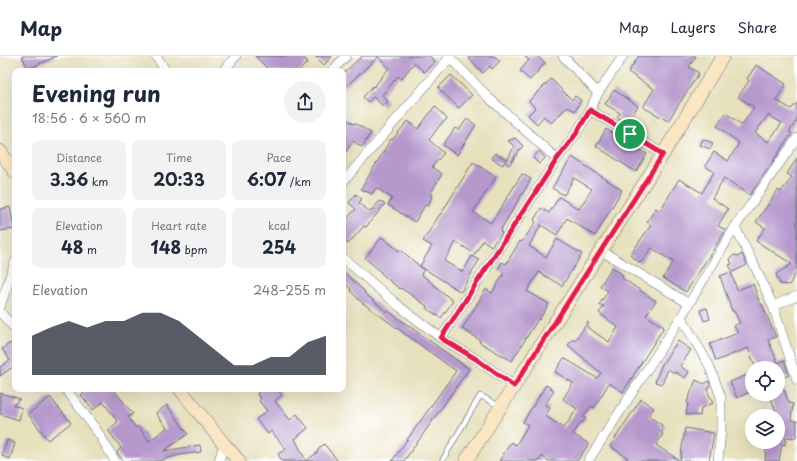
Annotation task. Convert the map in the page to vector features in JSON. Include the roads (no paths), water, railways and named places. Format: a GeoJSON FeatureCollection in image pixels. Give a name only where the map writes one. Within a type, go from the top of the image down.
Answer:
{"type":"FeatureCollection","features":[{"type":"Feature","properties":{"kind":"main road"},"geometry":{"type":"LineString","coordinates":[[466,461],[663,154],[723,56]]}},
{"type":"Feature","properties":{"kind":"main road"},"geometry":{"type":"LineString","coordinates":[[0,151],[12,168]]}},
{"type":"Feature","properties":{"kind":"main road"},"geometry":{"type":"LineString","coordinates":[[182,392],[239,461]]}},
{"type":"Feature","properties":{"kind":"street"},"geometry":{"type":"LineString","coordinates":[[156,56],[164,68]]}},
{"type":"Feature","properties":{"kind":"street"},"geometry":{"type":"LineString","coordinates":[[226,68],[236,56]]}},
{"type":"Feature","properties":{"kind":"street"},"geometry":{"type":"LineString","coordinates":[[335,68],[346,56]]}},
{"type":"Feature","properties":{"kind":"street"},"geometry":{"type":"LineString","coordinates":[[563,56],[598,93]]}},
{"type":"Feature","properties":{"kind":"street"},"geometry":{"type":"LineString","coordinates":[[441,338],[557,159],[576,134],[598,93],[622,56]]}},
{"type":"Feature","properties":{"kind":"street"},"geometry":{"type":"LineString","coordinates":[[346,178],[449,57],[488,97],[557,159]]}},
{"type":"Feature","properties":{"kind":"street"},"geometry":{"type":"LineString","coordinates":[[590,110],[663,154]]}},
{"type":"Feature","properties":{"kind":"street"},"geometry":{"type":"LineString","coordinates":[[588,461],[681,317],[735,227],[797,138]]}},
{"type":"Feature","properties":{"kind":"street"},"geometry":{"type":"LineString","coordinates":[[735,227],[773,306],[797,380]]}},
{"type":"Feature","properties":{"kind":"street"},"geometry":{"type":"LineString","coordinates":[[600,250],[688,304]]}},
{"type":"Feature","properties":{"kind":"street"},"geometry":{"type":"LineString","coordinates":[[346,261],[400,307],[441,338],[476,359],[514,386]]}},
{"type":"Feature","properties":{"kind":"street"},"geometry":{"type":"LineString","coordinates":[[0,307],[12,271]]}},
{"type":"Feature","properties":{"kind":"street"},"geometry":{"type":"LineString","coordinates":[[773,306],[796,295]]}},
{"type":"Feature","properties":{"kind":"street"},"geometry":{"type":"LineString","coordinates":[[0,312],[12,326]]}},
{"type":"Feature","properties":{"kind":"street"},"geometry":{"type":"LineString","coordinates":[[681,317],[709,365],[721,397],[721,430],[718,461]]}},
{"type":"Feature","properties":{"kind":"street"},"geometry":{"type":"LineString","coordinates":[[68,392],[99,434],[115,461]]}},
{"type":"Feature","properties":{"kind":"street"},"geometry":{"type":"LineString","coordinates":[[219,461],[224,444]]}},
{"type":"Feature","properties":{"kind":"lane"},"geometry":{"type":"LineString","coordinates":[[442,461],[480,396],[501,407]]}}]}
